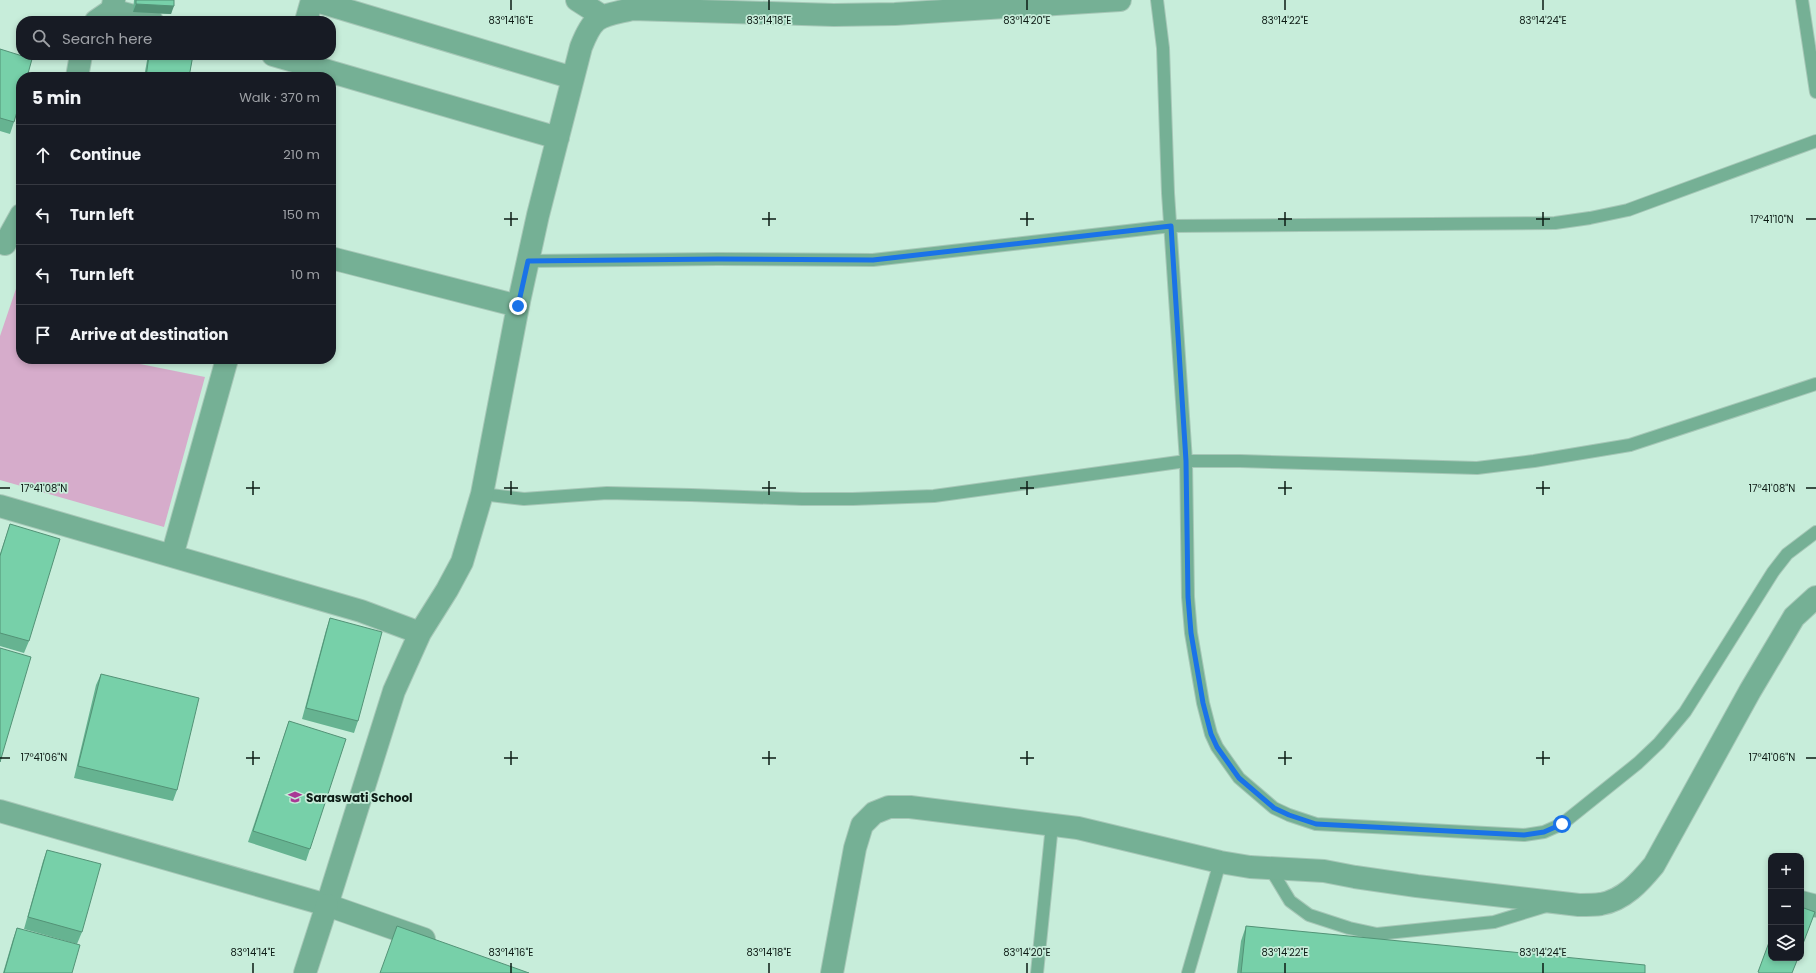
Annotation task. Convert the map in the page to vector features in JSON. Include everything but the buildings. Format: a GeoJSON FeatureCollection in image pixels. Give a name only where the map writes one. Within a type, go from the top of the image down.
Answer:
{"type":"FeatureCollection","features":[{"type":"Feature","properties":{"kind":"street"},"geometry":{"type":"LineString","coordinates":[[307,16],[312,0],[574,78]]}},
{"type":"Feature","properties":{"kind":"street"},"geometry":{"type":"LineString","coordinates":[[577,0],[602,16]]}},
{"type":"Feature","properties":{"kind":"street"},"geometry":{"type":"LineString","coordinates":[[305,973],[394,691],[420,633],[447,590],[462,562],[482,494],[518,306],[538,215],[581,47],[589,27],[602,16],[632,9],[662,5],[834,15],[895,14],[1120,0]]}},
{"type":"Feature","properties":{"kind":"street"},"geometry":{"type":"LineString","coordinates":[[107,10],[132,16]]}},
{"type":"Feature","properties":{"kind":"street"},"geometry":{"type":"LineString","coordinates":[[78,72],[80,60]]}},
{"type":"Feature","properties":{"kind":"street"},"geometry":{"type":"LineString","coordinates":[[293,64],[322,72]]}},
{"type":"Feature","properties":{"kind":"street"},"geometry":{"type":"LineString","coordinates":[[336,76],[558,138]]}},
{"type":"Feature","properties":{"kind":"street"},"geometry":{"type":"LineString","coordinates":[[2,248],[16,223]]}},
{"type":"Feature","properties":{"kind":"street"},"geometry":{"type":"LineString","coordinates":[[336,259],[518,306]]}},
{"type":"Feature","properties":{"kind":"street"},"geometry":{"type":"LineString","coordinates":[[172,556],[218,397],[226,364]]}},
{"type":"Feature","properties":{"kind":"street"},"geometry":{"type":"LineString","coordinates":[[0,506],[361,611],[420,633]]}},
{"type":"Feature","properties":{"kind":"street"},"geometry":{"type":"LineString","coordinates":[[832,973],[855,848],[862,825],[874,813],[889,807],[910,807],[1078,828],[1220,862],[1270,868],[1324,871],[1402,884],[1579,905],[1602,904],[1622,897],[1641,881],[1654,865],[1750,691],[1786,630],[1794,617],[1816,597]]}},
{"type":"Feature","properties":{"kind":"street"},"geometry":{"type":"LineString","coordinates":[[0,811],[327,905],[441,944]]}},
{"type":"Feature","properties":{"kind":"street"},"geometry":{"type":"LineString","coordinates":[[1804,903],[1816,906]]}},
{"type":"Feature","properties":{"kind":"lane"},"geometry":{"type":"LineString","coordinates":[[1157,0],[1162,48],[1171,226],[1186,461],[1188,590],[1190,618],[1203,703],[1211,734],[1225,760],[1239,778],[1274,808],[1316,824],[1524,835],[1544,832],[1562,824],[1659,743],[1685,712],[1773,572],[1787,554],[1816,532]]}},
{"type":"Feature","properties":{"kind":"lane"},"geometry":{"type":"LineString","coordinates":[[1802,0],[1816,92]]}},
{"type":"Feature","properties":{"kind":"lane"},"geometry":{"type":"LineString","coordinates":[[528,261],[718,259],[873,260],[1171,226],[1556,223],[1628,210],[1816,141]]}},
{"type":"Feature","properties":{"kind":"lane"},"geometry":{"type":"LineString","coordinates":[[482,494],[524,499],[607,493],[692,494],[802,499],[853,499],[934,496],[1186,461],[1240,461],[1477,468],[1534,461],[1630,445],[1816,384]]}},
{"type":"Feature","properties":{"kind":"lane"},"geometry":{"type":"LineString","coordinates":[[1037,973],[1052,825]]}},
{"type":"Feature","properties":{"kind":"lane"},"geometry":{"type":"LineString","coordinates":[[1188,973],[1220,862]]}},
{"type":"Feature","properties":{"kind":"lane"},"geometry":{"type":"LineString","coordinates":[[1270,868],[1290,901],[1309,915],[1349,928],[1377,934],[1494,922],[1557,902]]}},
{"type":"Feature","properties":{"kind":"shaded area"},"geometry":{"type":"Polygon","coordinates":[[[16,289],[16,364],[140,364],[205,377],[164,527],[0,480],[0,336],[16,289]]]}},
{"type":"Feature","properties":{"kind":"place","name":"Saraswati School"},"geometry":{"type":"Point","coordinates":[295,797]}},
{"type":"Feature","properties":{"kind":"route"},"geometry":{"type":"LineString","coordinates":[[518,306],[528,261],[718,259],[873,260],[1171,226],[1186,461],[1188,597],[1191,633],[1203,703],[1211,734],[1225,760],[1239,778],[1274,808],[1289,815],[1316,824],[1524,835],[1544,832],[1562,824]]}}]}
